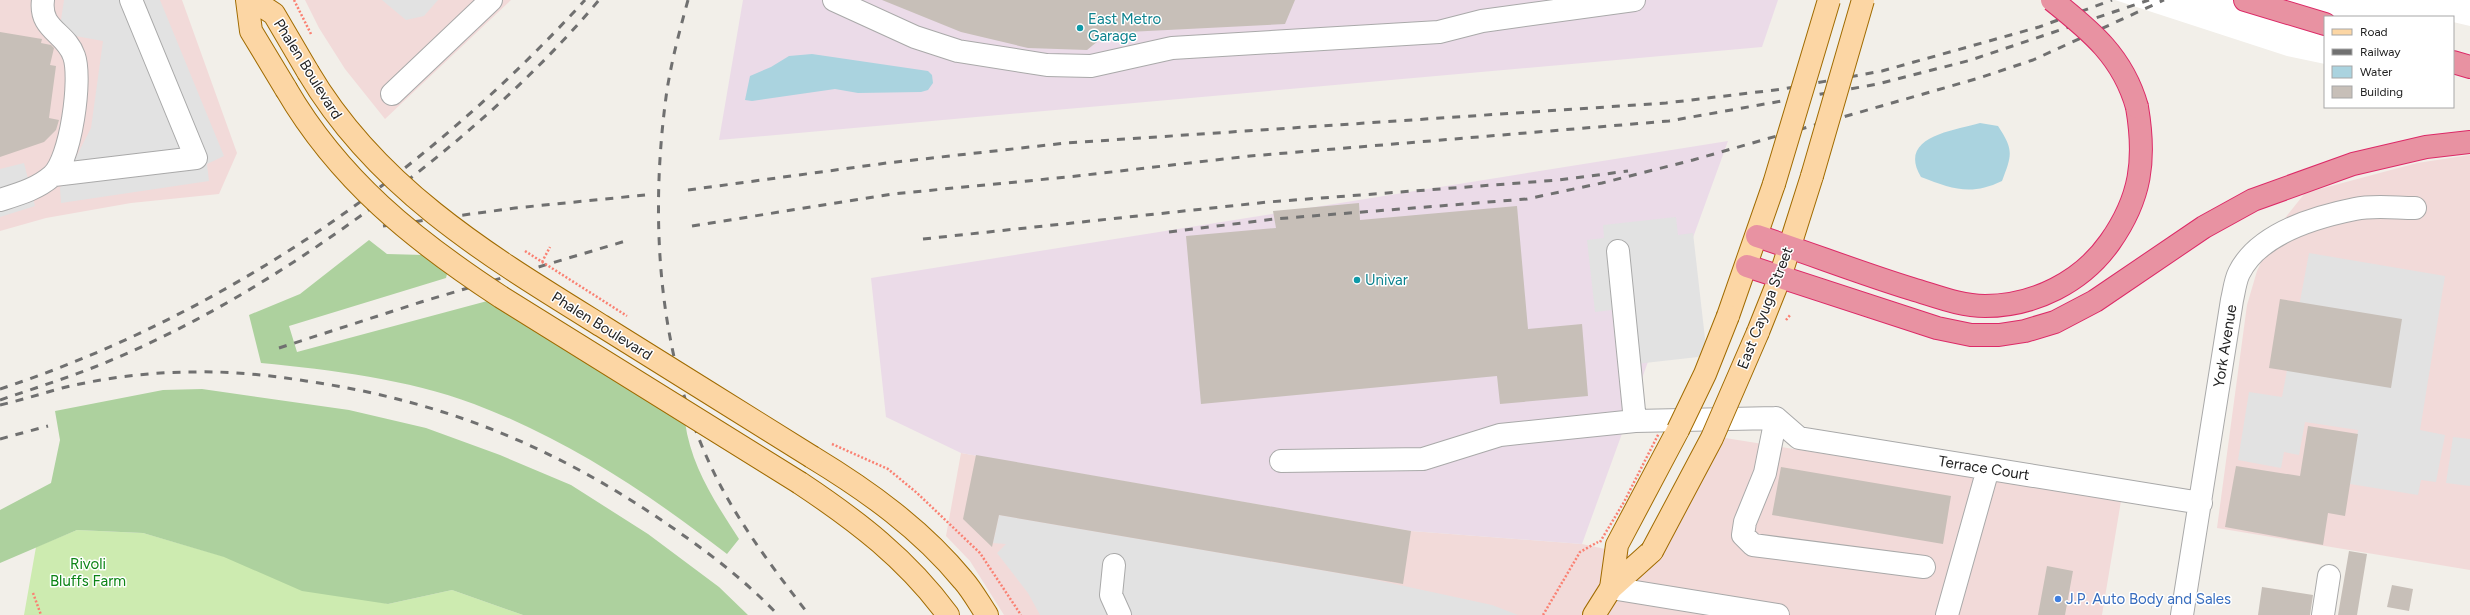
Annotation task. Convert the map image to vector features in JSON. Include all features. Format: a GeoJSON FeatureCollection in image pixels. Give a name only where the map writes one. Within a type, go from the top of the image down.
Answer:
{"type":"FeatureCollection","features":[{"type":"Feature","properties":{"kind":"highway"},"geometry":{"type":"LineString","coordinates":[[1757,236],[1789,246],[1841,266],[1955,303],[1985,306],[2009,304],[2039,297],[2068,283],[2090,265],[2116,234],[2133,201],[2142,166],[2141,134],[2137,108],[2122,71],[2108,48],[2052,0]]}},
{"type":"Feature","properties":{"kind":"highway"},"geometry":{"type":"LineString","coordinates":[[2245,0],[2324,24]]}},
{"type":"Feature","properties":{"kind":"highway"},"geometry":{"type":"LineString","coordinates":[[2454,62],[2470,66]]}},
{"type":"Feature","properties":{"kind":"highway"},"geometry":{"type":"LineString","coordinates":[[1747,266],[1937,328],[1971,335],[1999,335],[2025,332],[2055,322],[2095,301],[2204,228],[2253,200],[2353,164],[2426,147],[2470,142]]}},
{"type":"Feature","properties":{"kind":"main road","name":"Phalen Boulevard"},"geometry":{"type":"LineString","coordinates":[[247,0],[251,31],[306,123],[328,152],[381,207],[413,236],[501,297],[800,483],[853,518],[900,560],[935,597],[948,615]]}},
{"type":"Feature","properties":{"kind":"main road","name":"Phalen Boulevard"},"geometry":{"type":"LineString","coordinates":[[254,0],[274,14],[328,106],[351,135],[404,189],[433,214],[517,273],[867,491],[918,532],[964,580],[987,615]]}},
{"type":"Feature","properties":{"kind":"main road","name":"East Cayuga Street"},"geometry":{"type":"LineString","coordinates":[[1611,588],[1608,543],[1678,430],[1705,374],[1747,266],[1757,236],[1829,0]]}},
{"type":"Feature","properties":{"kind":"main road","name":"East Cayuga Street"},"geometry":{"type":"LineString","coordinates":[[1594,615],[1611,588],[1652,551],[1712,438],[1780,277],[1812,176],[1863,0]]}},
{"type":"Feature","properties":{"kind":"street"},"geometry":{"type":"LineString","coordinates":[[43,0],[42,13],[47,24],[59,35],[74,54],[78,68],[78,84],[67,150],[54,175]]}},
{"type":"Feature","properties":{"kind":"street"},"geometry":{"type":"LineString","coordinates":[[0,200],[33,189],[54,175],[196,158],[131,0]]}},
{"type":"Feature","properties":{"kind":"street"},"geometry":{"type":"LineString","coordinates":[[392,94],[492,0]]}},
{"type":"Feature","properties":{"kind":"street"},"geometry":{"type":"LineString","coordinates":[[834,0],[915,37],[958,51],[1047,65],[1091,66],[1172,48],[1439,32],[1482,21],[1634,0]]}},
{"type":"Feature","properties":{"kind":"street","name":"York Avenue"},"geometry":{"type":"LineString","coordinates":[[2182,615],[2232,300],[2239,273],[2253,255],[2269,242],[2297,224],[2356,208],[2416,208]]}},
{"type":"Feature","properties":{"kind":"street"},"geometry":{"type":"LineString","coordinates":[[1618,251],[1635,421]]}},
{"type":"Feature","properties":{"kind":"street"},"geometry":{"type":"LineString","coordinates":[[1281,461],[1423,459],[1500,435],[1635,421],[1776,418],[1765,472],[1745,522],[1743,535],[1753,545],[1924,567]]}},
{"type":"Feature","properties":{"kind":"street","name":"Terrace Court"},"geometry":{"type":"LineString","coordinates":[[1776,418],[1799,438],[2201,502]]}},
{"type":"Feature","properties":{"kind":"street"},"geometry":{"type":"LineString","coordinates":[[1947,615],[1988,469]]}},
{"type":"Feature","properties":{"kind":"street"},"geometry":{"type":"LineString","coordinates":[[1114,565],[1111,595],[1120,615]]}},
{"type":"Feature","properties":{"kind":"street"},"geometry":{"type":"LineString","coordinates":[[2323,615],[2329,576]]}},
{"type":"Feature","properties":{"kind":"street"},"geometry":{"type":"LineString","coordinates":[[1611,588],[1778,615]]}},
{"type":"Feature","properties":{"kind":"path"},"geometry":{"type":"LineString","coordinates":[[294,0],[315,41]]}},
{"type":"Feature","properties":{"kind":"path"},"geometry":{"type":"LineString","coordinates":[[542,262],[550,247]]}},
{"type":"Feature","properties":{"kind":"path"},"geometry":{"type":"LineString","coordinates":[[523,250],[629,317]]}},
{"type":"Feature","properties":{"kind":"path"},"geometry":{"type":"LineString","coordinates":[[831,443],[888,469],[917,493],[980,554],[1021,615]]}},
{"type":"Feature","properties":{"kind":"path"},"geometry":{"type":"LineString","coordinates":[[1543,615],[1580,552],[1608,543]]}},
{"type":"Feature","properties":{"kind":"path"},"geometry":{"type":"LineString","coordinates":[[33,593],[41,615]]}},
{"type":"Feature","properties":{"kind":"shaded area"},"geometry":{"type":"Polygon","coordinates":[[[0,0],[182,0],[237,153],[219,194],[131,203],[46,218],[0,231],[0,0]]]}},
{"type":"Feature","properties":{"kind":"shaded area"},"geometry":{"type":"Polygon","coordinates":[[[64,0],[160,0],[224,156],[207,164],[209,181],[61,203],[60,188],[91,128],[103,41],[59,33],[64,0]]]}},
{"type":"Feature","properties":{"kind":"shaded area"},"geometry":{"type":"Polygon","coordinates":[[[305,0],[511,0],[385,119],[345,69],[319,28],[305,0]]]}},
{"type":"Feature","properties":{"kind":"shaded area"},"geometry":{"type":"Polygon","coordinates":[[[382,0],[438,0],[424,16],[406,20],[382,0]]]}},
{"type":"Feature","properties":{"kind":"shaded area"},"geometry":{"type":"Polygon","coordinates":[[[743,0],[1778,0],[1762,47],[719,140],[743,0]]]}},
{"type":"Feature","properties":{"kind":"shaded area"},"geometry":{"type":"Polygon","coordinates":[[[1728,141],[1582,544],[1411,531],[961,453],[886,417],[871,278],[1728,141]]]}},
{"type":"Feature","properties":{"kind":"shaded area"},"geometry":{"type":"Polygon","coordinates":[[[2470,155],[2470,570],[2217,528],[2247,305],[2257,271],[2277,228],[2305,193],[2417,163],[2470,155]]]}},
{"type":"Feature","properties":{"kind":"shaded area"},"geometry":{"type":"Polygon","coordinates":[[[24,163],[35,206],[0,217],[0,169],[24,163]]]}},
{"type":"Feature","properties":{"kind":"shaded area"},"geometry":{"type":"Polygon","coordinates":[[[1676,217],[1678,235],[1693,233],[1707,356],[1618,366],[1612,310],[1595,312],[1587,240],[1604,238],[1603,225],[1676,217]]]}},
{"type":"Feature","properties":{"kind":"shaded area"},"geometry":{"type":"Polygon","coordinates":[[[2309,253],[2445,276],[2420,430],[2445,435],[2436,482],[2421,480],[2418,495],[2350,484],[2358,430],[2305,422],[2299,455],[2284,452],[2281,468],[2238,460],[2249,392],[2282,397],[2309,253]]]}},
{"type":"Feature","properties":{"kind":"shaded area"},"geometry":{"type":"Polygon","coordinates":[[[1719,437],[2121,501],[2102,615],[1004,615],[970,561],[946,536],[961,453],[1411,531],[1582,544],[1656,560],[1719,437]]]}},
{"type":"Feature","properties":{"kind":"shaded area"},"geometry":{"type":"Polygon","coordinates":[[[2453,437],[2470,439],[2470,486],[2446,483],[2453,437]]]}},
{"type":"Feature","properties":{"kind":"shaded area"},"geometry":{"type":"Polygon","coordinates":[[[999,515],[1367,578],[1492,605],[1518,615],[1040,615],[1028,593],[997,553],[1006,544],[993,543],[999,515]]]}},
{"type":"Feature","properties":{"kind":"green space"},"geometry":{"type":"Polygon","coordinates":[[[369,240],[387,254],[424,255],[448,270],[446,278],[289,326],[297,352],[491,300],[685,422],[688,438],[698,469],[721,511],[739,539],[727,554],[637,489],[574,451],[508,418],[474,404],[449,395],[396,382],[342,372],[261,363],[249,315],[300,294],[369,240]]]}},
{"type":"Feature","properties":{"kind":"green space"},"geometry":{"type":"Polygon","coordinates":[[[202,389],[349,410],[426,428],[500,455],[571,485],[648,534],[719,587],[748,615],[523,615],[452,590],[388,604],[302,591],[224,557],[143,533],[77,530],[0,563],[0,510],[51,483],[60,440],[55,411],[163,390],[202,389]]]}},
{"type":"Feature","properties":{"kind":"green space","name":"Rivoli Bluffs Farm"},"geometry":{"type":"Polygon","coordinates":[[[77,530],[143,533],[388,604],[452,590],[523,615],[24,615],[36,547],[77,530]]]}},
{"type":"Feature","properties":{"kind":"water"},"geometry":{"type":"Polygon","coordinates":[[[812,54],[928,71],[932,75],[933,83],[928,90],[921,92],[858,93],[835,89],[752,101],[745,100],[750,76],[771,67],[789,56],[812,54]]]}},
{"type":"Feature","properties":{"kind":"water"},"geometry":{"type":"Polygon","coordinates":[[[1980,123],[1998,126],[2007,141],[2010,153],[2008,165],[2002,181],[1991,186],[1981,188],[1962,189],[1942,185],[1921,177],[1915,164],[1916,153],[1922,144],[1943,133],[1980,123]]]}},
{"type":"Feature","properties":{"kind":"pier"},"geometry":{"type":"Polygon","coordinates":[[[2115,0],[2470,0],[2470,26],[2454,22],[2454,16],[2324,16],[2324,64],[2287,56],[2115,0]]]}},
{"type":"Feature","properties":{"kind":"building","name":"East Metro Garage"},"geometry":{"type":"Polygon","coordinates":[[[882,0],[1295,0],[1285,24],[1108,33],[1087,50],[1028,48],[961,32],[882,0]]]}},
{"type":"Feature","properties":{"kind":"building"},"geometry":{"type":"Polygon","coordinates":[[[0,32],[42,39],[41,43],[51,45],[54,48],[50,65],[56,66],[49,118],[59,120],[56,130],[44,142],[0,157],[0,32]]]}},
{"type":"Feature","properties":{"kind":"building","name":"Univar"},"geometry":{"type":"Polygon","coordinates":[[[1359,203],[1360,220],[1517,206],[1528,329],[1582,324],[1588,396],[1500,404],[1497,376],[1201,404],[1186,236],[1276,228],[1273,211],[1359,203]]]}},
{"type":"Feature","properties":{"kind":"building"},"geometry":{"type":"Polygon","coordinates":[[[2280,299],[2402,319],[2391,388],[2269,368],[2280,299]]]}},
{"type":"Feature","properties":{"kind":"building"},"geometry":{"type":"Polygon","coordinates":[[[2308,426],[2358,434],[2345,516],[2328,513],[2323,545],[2225,527],[2236,466],[2300,476],[2308,426]]]}},
{"type":"Feature","properties":{"kind":"building"},"geometry":{"type":"Polygon","coordinates":[[[976,455],[1411,531],[1403,584],[999,515],[992,547],[963,519],[976,455]]]}},
{"type":"Feature","properties":{"kind":"building"},"geometry":{"type":"Polygon","coordinates":[[[1781,467],[1951,496],[1943,544],[1772,515],[1781,467]]]}},
{"type":"Feature","properties":{"kind":"building"},"geometry":{"type":"Polygon","coordinates":[[[2349,551],[2367,554],[2357,615],[2338,615],[2349,551]]]}},
{"type":"Feature","properties":{"kind":"building"},"geometry":{"type":"Polygon","coordinates":[[[2047,566],[2073,571],[2065,615],[2038,615],[2047,566]]]}},
{"type":"Feature","properties":{"kind":"building"},"geometry":{"type":"Polygon","coordinates":[[[2392,585],[2413,589],[2409,611],[2387,607],[2392,585]]]}},
{"type":"Feature","properties":{"kind":"building"},"geometry":{"type":"Polygon","coordinates":[[[2262,587],[2313,595],[2310,615],[2258,615],[2262,587]]]}},
{"type":"Feature","properties":{"kind":"railway"},"geometry":{"type":"LineString","coordinates":[[0,389],[83,358],[164,321],[242,279],[317,232],[389,180],[458,124],[523,64],[585,0]]}},
{"type":"Feature","properties":{"kind":"railway"},"geometry":{"type":"LineString","coordinates":[[0,400],[57,381],[151,343],[187,325],[291,264],[390,194],[473,127],[526,79],[599,0]]}},
{"type":"Feature","properties":{"kind":"railway"},"geometry":{"type":"LineString","coordinates":[[688,0],[679,33],[667,90],[661,141],[659,245],[664,297],[672,348],[685,399],[702,447],[725,494],[754,541],[809,615]]}},
{"type":"Feature","properties":{"kind":"railway"},"geometry":{"type":"LineString","coordinates":[[688,190],[887,163],[1066,143],[1666,103],[1783,89],[1882,71],[2039,27],[2112,0]]}},
{"type":"Feature","properties":{"kind":"railway"},"geometry":{"type":"LineString","coordinates":[[692,226],[892,194],[1068,177],[1250,156],[1669,121],[1878,84],[1971,60],[2149,0]]}},
{"type":"Feature","properties":{"kind":"railway"},"geometry":{"type":"LineString","coordinates":[[1169,232],[1274,219],[1527,199],[1602,183],[1693,160],[1979,78],[2033,60],[2164,0]]}},
{"type":"Feature","properties":{"kind":"railway"},"geometry":{"type":"LineString","coordinates":[[923,239],[1268,202],[1559,180],[1628,171]]}},
{"type":"Feature","properties":{"kind":"railway"},"geometry":{"type":"LineString","coordinates":[[383,226],[515,208],[645,195]]}},
{"type":"Feature","properties":{"kind":"railway"},"geometry":{"type":"LineString","coordinates":[[279,348],[421,302],[629,240]]}},
{"type":"Feature","properties":{"kind":"railway"},"geometry":{"type":"LineString","coordinates":[[0,405],[94,381],[143,374],[176,372],[221,372],[292,379],[357,390],[405,401],[452,415],[497,431],[584,473],[627,498],[698,546],[740,579],[778,615]]}},
{"type":"Feature","properties":{"kind":"railway"},"geometry":{"type":"LineString","coordinates":[[0,439],[48,426]]}},
{"type":"Feature","properties":{"kind":"place","name":"East Metro Garage"},"geometry":{"type":"Point","coordinates":[1080,28]}},
{"type":"Feature","properties":{"kind":"place","name":"Univar"},"geometry":{"type":"Point","coordinates":[1357,280]}},
{"type":"Feature","properties":{"kind":"place","name":"J.P. Auto Body and Sales"},"geometry":{"type":"Point","coordinates":[2058,599]}}]}
